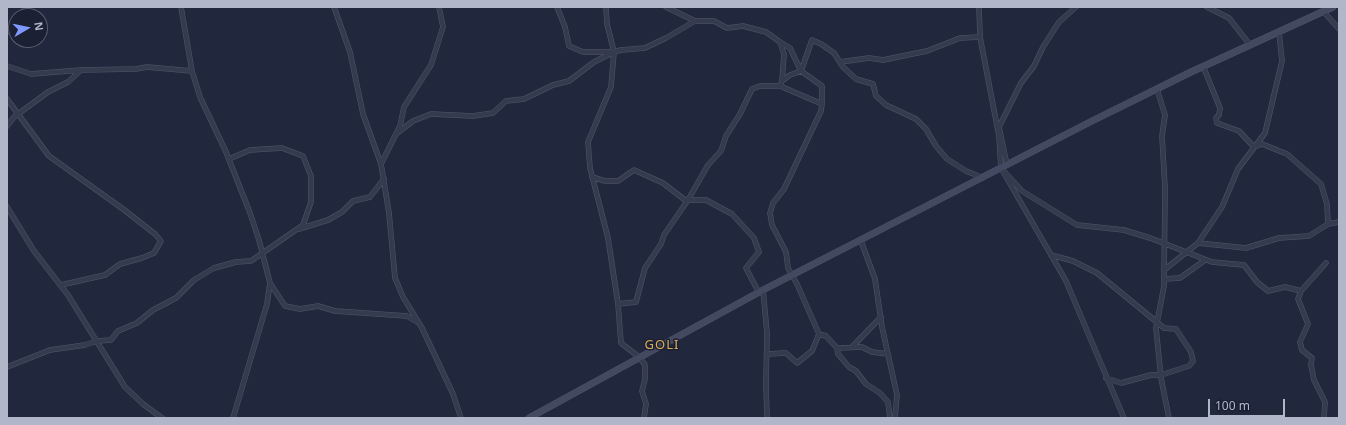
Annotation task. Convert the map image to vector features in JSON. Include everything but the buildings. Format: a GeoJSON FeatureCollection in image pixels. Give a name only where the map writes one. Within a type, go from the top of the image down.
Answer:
{"type":"FeatureCollection","features":[{"type":"Feature","properties":{"kind":"main road"},"geometry":{"type":"LineString","coordinates":[[529,418],[761,291],[1001,168],[1203,66],[1333,7]]}},
{"type":"Feature","properties":{"kind":"street"},"geometry":{"type":"LineString","coordinates":[[181,7],[192,71],[205,109],[229,159],[256,231],[270,283],[285,306],[300,309],[318,306],[335,311],[407,316],[418,323]]}},
{"type":"Feature","properties":{"kind":"street"},"geometry":{"type":"LineString","coordinates":[[334,7],[350,52],[363,114],[382,164],[396,278],[403,298],[418,323],[453,394],[461,418]]}},
{"type":"Feature","properties":{"kind":"street"},"geometry":{"type":"LineString","coordinates":[[382,164],[396,134],[404,108],[431,64],[442,27],[439,7]]}},
{"type":"Feature","properties":{"kind":"street"},"geometry":{"type":"LineString","coordinates":[[557,7],[565,27],[568,46],[583,52],[614,52]]}},
{"type":"Feature","properties":{"kind":"street"},"geometry":{"type":"LineString","coordinates":[[606,7],[607,24],[614,52],[611,87],[588,142],[590,168],[608,238],[618,304],[621,343],[639,357],[644,365],[645,379],[642,391],[646,404],[644,418]]}},
{"type":"Feature","properties":{"kind":"street"},"geometry":{"type":"LineString","coordinates":[[666,7],[695,21],[714,21],[727,28],[743,26],[766,32],[790,48],[801,72],[822,86],[821,111],[787,183],[773,203],[770,213],[772,225],[786,252],[788,268],[819,334],[812,351],[797,363],[786,353],[767,354]]}},
{"type":"Feature","properties":{"kind":"street"},"geometry":{"type":"LineString","coordinates":[[979,7],[980,37],[999,136],[1001,168],[1066,281],[1124,418]]}},
{"type":"Feature","properties":{"kind":"street"},"geometry":{"type":"LineString","coordinates":[[1007,165],[999,127],[1021,83],[1034,66],[1043,47],[1059,22],[1076,7]]}},
{"type":"Feature","properties":{"kind":"street"},"geometry":{"type":"LineString","coordinates":[[1207,7],[1229,18],[1250,45]]}},
{"type":"Feature","properties":{"kind":"street"},"geometry":{"type":"LineString","coordinates":[[1324,11],[1339,29]]}},
{"type":"Feature","properties":{"kind":"street"},"geometry":{"type":"LineString","coordinates":[[396,134],[413,121],[431,114],[473,116],[493,113],[506,101],[524,99],[553,86],[569,81],[594,62],[614,52],[645,48],[695,21]]}},
{"type":"Feature","properties":{"kind":"street"},"geometry":{"type":"LineString","coordinates":[[1164,270],[1198,243],[1222,207],[1238,169],[1265,133],[1282,60],[1279,32]]}},
{"type":"Feature","properties":{"kind":"street"},"geometry":{"type":"LineString","coordinates":[[840,62],[869,58],[883,60],[927,51],[960,38],[980,37]]}},
{"type":"Feature","properties":{"kind":"street"},"geometry":{"type":"LineString","coordinates":[[801,72],[812,40],[834,53],[840,62],[856,79],[872,84],[876,96],[886,105],[916,119],[926,129],[936,146],[947,159],[966,171],[983,178]]}},
{"type":"Feature","properties":{"kind":"street"},"geometry":{"type":"LineString","coordinates":[[780,42],[784,54],[781,84]]}},
{"type":"Feature","properties":{"kind":"street"},"geometry":{"type":"LineString","coordinates":[[7,66],[31,74],[81,70],[136,69],[147,67],[192,71]]}},
{"type":"Feature","properties":{"kind":"street"},"geometry":{"type":"LineString","coordinates":[[1203,66],[1214,89],[1220,108],[1219,115],[1216,118],[1217,122],[1239,131],[1254,147]]}},
{"type":"Feature","properties":{"kind":"street"},"geometry":{"type":"LineString","coordinates":[[7,126],[18,114],[48,92],[68,82],[81,70]]}},
{"type":"Feature","properties":{"kind":"street"},"geometry":{"type":"LineString","coordinates":[[781,84],[790,75],[801,72]]}},
{"type":"Feature","properties":{"kind":"street"},"geometry":{"type":"LineString","coordinates":[[618,304],[636,302],[644,268],[661,244],[664,235],[688,200],[708,165],[721,151],[726,136],[744,108],[752,89],[760,86],[781,84],[822,104]]}},
{"type":"Feature","properties":{"kind":"street"},"geometry":{"type":"LineString","coordinates":[[1157,89],[1165,114],[1162,136],[1166,188],[1164,280],[1157,323],[1161,375],[1169,418]]}},
{"type":"Feature","properties":{"kind":"street"},"geometry":{"type":"LineString","coordinates":[[7,99],[49,156],[155,234],[161,241],[154,253],[120,264],[105,275],[61,285]]}},
{"type":"Feature","properties":{"kind":"street"},"geometry":{"type":"LineString","coordinates":[[1254,147],[1262,144],[1287,154],[1321,184],[1327,204],[1328,224]]}},
{"type":"Feature","properties":{"kind":"street"},"geometry":{"type":"LineString","coordinates":[[7,367],[50,350],[85,345],[97,341],[111,340],[118,331],[137,323],[153,310],[176,298],[194,280],[214,268],[236,262],[251,261],[262,255],[303,225],[311,202],[311,176],[303,156],[282,148],[250,150],[229,159]]}},
{"type":"Feature","properties":{"kind":"street"},"geometry":{"type":"LineString","coordinates":[[1001,168],[1022,191],[1077,225],[1124,230],[1150,238],[1164,245],[1205,260],[1244,265],[1257,282],[1268,291],[1285,287],[1302,291]]}},
{"type":"Feature","properties":{"kind":"street"},"geometry":{"type":"LineString","coordinates":[[592,177],[605,181],[618,181],[634,170],[663,183],[685,200],[706,200],[732,214],[754,238],[759,252],[746,268],[761,291],[767,354],[767,418]]}},
{"type":"Feature","properties":{"kind":"street"},"geometry":{"type":"LineString","coordinates":[[298,230],[328,220],[342,212],[353,201],[370,197],[384,179]]}},
{"type":"Feature","properties":{"kind":"street"},"geometry":{"type":"LineString","coordinates":[[7,207],[34,251],[61,285],[129,392],[162,418]]}},
{"type":"Feature","properties":{"kind":"street"},"geometry":{"type":"LineString","coordinates":[[1198,243],[1246,248],[1279,238],[1309,236],[1328,224],[1339,222]]}},
{"type":"Feature","properties":{"kind":"street"},"geometry":{"type":"LineString","coordinates":[[861,240],[874,279],[897,395],[895,418]]}},
{"type":"Feature","properties":{"kind":"street"},"geometry":{"type":"LineString","coordinates":[[1051,255],[1072,261],[1097,273],[1164,328],[1176,329],[1191,352],[1193,361],[1189,366],[1161,375],[1151,375],[1121,384],[1106,378]]}},
{"type":"Feature","properties":{"kind":"street"},"geometry":{"type":"LineString","coordinates":[[1164,280],[1180,278],[1198,267],[1205,260]]}},
{"type":"Feature","properties":{"kind":"street"},"geometry":{"type":"LineString","coordinates":[[1324,418],[1324,402],[1314,380],[1311,365],[1312,358],[1302,350],[1300,342],[1308,324],[1298,299],[1302,291],[1326,263]]}},
{"type":"Feature","properties":{"kind":"street"},"geometry":{"type":"LineString","coordinates":[[232,418],[267,304],[270,283]]}},
{"type":"Feature","properties":{"kind":"street"},"geometry":{"type":"LineString","coordinates":[[852,347],[881,317]]}},
{"type":"Feature","properties":{"kind":"street"},"geometry":{"type":"LineString","coordinates":[[819,334],[826,336],[838,348],[838,354],[849,367],[856,371],[866,384],[880,393],[888,402],[890,418]]}},
{"type":"Feature","properties":{"kind":"street"},"geometry":{"type":"LineString","coordinates":[[838,348],[862,347],[872,352],[888,354]]}},
{"type":"Feature","properties":{"kind":"district","name":"GOLI"},"geometry":{"type":"Point","coordinates":[662,345]}}]}
